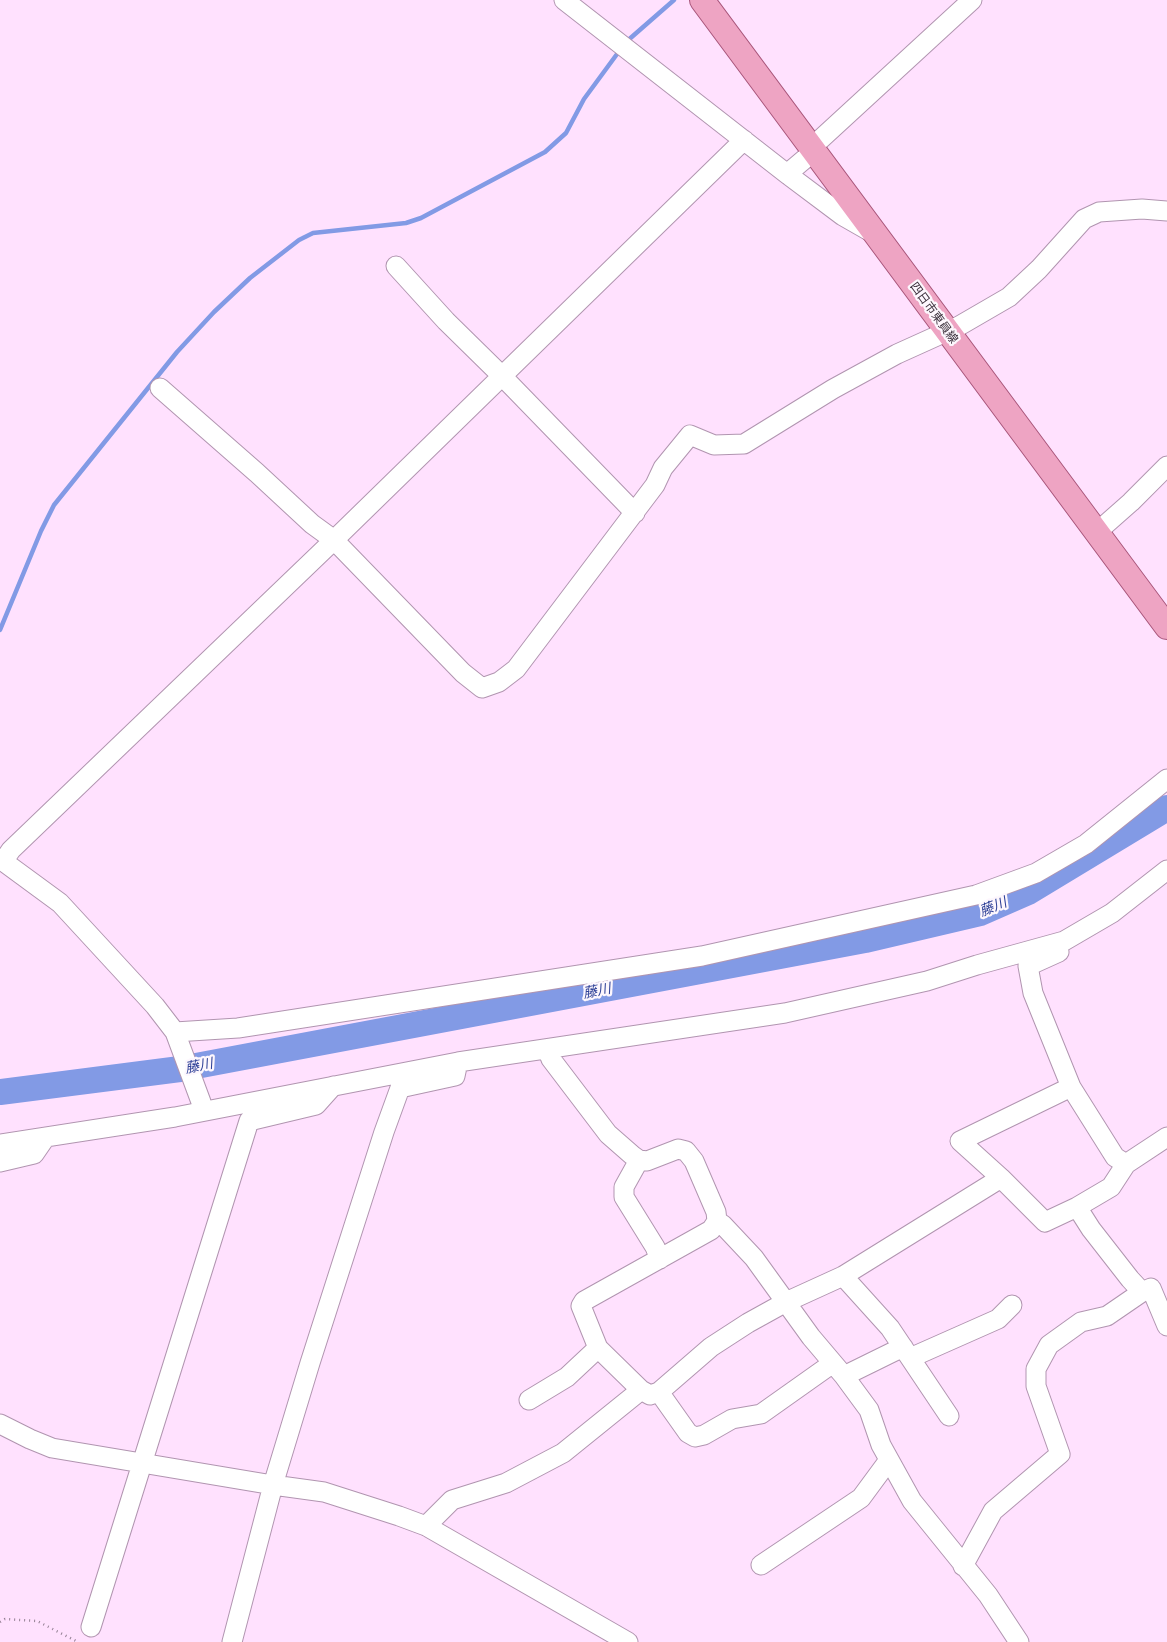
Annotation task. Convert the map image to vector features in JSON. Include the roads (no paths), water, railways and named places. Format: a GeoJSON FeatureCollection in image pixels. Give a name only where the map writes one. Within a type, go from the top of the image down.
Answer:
{"type":"FeatureCollection","features":[{"type":"Feature","properties":{"kind":"main road","name":"四日市東員線"},"geometry":{"type":"LineString","coordinates":[[702,0],[1167,627]]}},
{"type":"Feature","properties":{"kind":"street"},"geometry":{"type":"LineString","coordinates":[[564,0],[787,174],[843,216],[875,234]]}},
{"type":"Feature","properties":{"kind":"street"},"geometry":{"type":"LineString","coordinates":[[787,174],[972,0]]}},
{"type":"Feature","properties":{"kind":"street"},"geometry":{"type":"LineString","coordinates":[[201,1106],[177,1038],[155,1006],[60,903],[2,859],[334,540],[744,140]]}},
{"type":"Feature","properties":{"kind":"street"},"geometry":{"type":"LineString","coordinates":[[160,388],[312,524],[334,540],[463,673],[482,688],[499,682],[516,669],[655,485],[663,468],[690,435],[714,445],[744,444],[833,389],[1009,297],[1039,269],[1084,219],[1099,212],[1142,209],[1167,211]]}},
{"type":"Feature","properties":{"kind":"street"},"geometry":{"type":"LineString","coordinates":[[396,266],[446,321],[634,512]]}},
{"type":"Feature","properties":{"kind":"street"},"geometry":{"type":"LineString","coordinates":[[1097,532],[1132,502],[1167,466]]}},
{"type":"Feature","properties":{"kind":"street"},"geometry":{"type":"LineString","coordinates":[[177,1038],[702,956],[976,895],[1036,873],[1086,844],[1167,779]]}},
{"type":"Feature","properties":{"kind":"street"},"geometry":{"type":"LineString","coordinates":[[0,1144],[176,1117],[201,1106],[333,1086],[458,1062],[785,1013],[927,981],[1064,941],[1112,913],[1167,870]]}},
{"type":"Feature","properties":{"kind":"street"},"geometry":{"type":"LineString","coordinates":[[977,965],[991,973],[1028,966],[1061,951],[1064,941]]}},
{"type":"Feature","properties":{"kind":"street"},"geometry":{"type":"LineString","coordinates":[[1028,966],[1033,993],[1071,1087],[1115,1157],[1126,1164]]}},
{"type":"Feature","properties":{"kind":"street"},"geometry":{"type":"LineString","coordinates":[[547,1049],[551,1059],[608,1134],[639,1160],[648,1161],[678,1149],[686,1151],[694,1161],[716,1212],[717,1221],[711,1230],[584,1302],[581,1306],[598,1348],[650,1391],[688,1433],[695,1437],[704,1435],[732,1418],[761,1414],[839,1370],[906,1352],[998,1319],[1012,1305]]}},
{"type":"Feature","properties":{"kind":"street"},"geometry":{"type":"LineString","coordinates":[[232,1642],[273,1485],[381,1141],[400,1088],[455,1076],[458,1062]]}},
{"type":"Feature","properties":{"kind":"street"},"geometry":{"type":"LineString","coordinates":[[91,1627],[249,1121],[316,1105],[333,1086]]}},
{"type":"Feature","properties":{"kind":"street"},"geometry":{"type":"LineString","coordinates":[[1071,1087],[960,1141],[1001,1178],[1044,1222],[1077,1207],[1111,1187],[1126,1164],[1167,1137]]}},
{"type":"Feature","properties":{"kind":"street"},"geometry":{"type":"LineString","coordinates":[[0,1162],[34,1154],[45,1138]]}},
{"type":"Feature","properties":{"kind":"street"},"geometry":{"type":"LineString","coordinates":[[639,1160],[624,1188],[624,1197],[655,1246],[660,1259]]}},
{"type":"Feature","properties":{"kind":"street"},"geometry":{"type":"LineString","coordinates":[[426,1526],[452,1500],[506,1484],[563,1452],[711,1347],[786,1302],[843,1276],[1001,1178]]}},
{"type":"Feature","properties":{"kind":"street"},"geometry":{"type":"LineString","coordinates":[[1077,1207],[1091,1229],[1153,1290],[1167,1326]]}},
{"type":"Feature","properties":{"kind":"street"},"geometry":{"type":"LineString","coordinates":[[717,1221],[754,1258],[811,1337],[869,1410],[881,1445],[912,1502],[988,1596],[1019,1642]]}},
{"type":"Feature","properties":{"kind":"street"},"geometry":{"type":"LineString","coordinates":[[843,1276],[890,1328],[950,1416]]}},
{"type":"Feature","properties":{"kind":"street"},"geometry":{"type":"LineString","coordinates":[[963,1566],[993,1511],[1060,1454],[1036,1386],[1036,1370],[1049,1345],[1081,1322],[1107,1316],[1153,1290]]}},
{"type":"Feature","properties":{"kind":"street"},"geometry":{"type":"LineString","coordinates":[[529,1400],[567,1377],[598,1348]]}},
{"type":"Feature","properties":{"kind":"street"},"geometry":{"type":"LineString","coordinates":[[0,1424],[30,1440],[52,1448],[324,1492],[400,1516],[426,1526],[628,1642]]}},
{"type":"Feature","properties":{"kind":"street"},"geometry":{"type":"LineString","coordinates":[[761,1565],[861,1498],[889,1460]]}},
{"type":"Feature","properties":{"kind":"waterway"},"geometry":{"type":"LineString","coordinates":[[626,42],[674,0]]}},
{"type":"Feature","properties":{"kind":"waterway"},"geometry":{"type":"LineString","coordinates":[[0,630],[41,531],[54,505],[177,352],[214,312],[250,278],[299,240],[313,233],[406,223],[421,218],[545,152],[566,133],[584,99],[620,50]]}},
{"type":"Feature","properties":{"kind":"waterway","name":"藤川"},"geometry":{"type":"LineString","coordinates":[[0,1092],[180,1069],[865,940],[980,913],[1028,892],[1167,808]]}}]}
